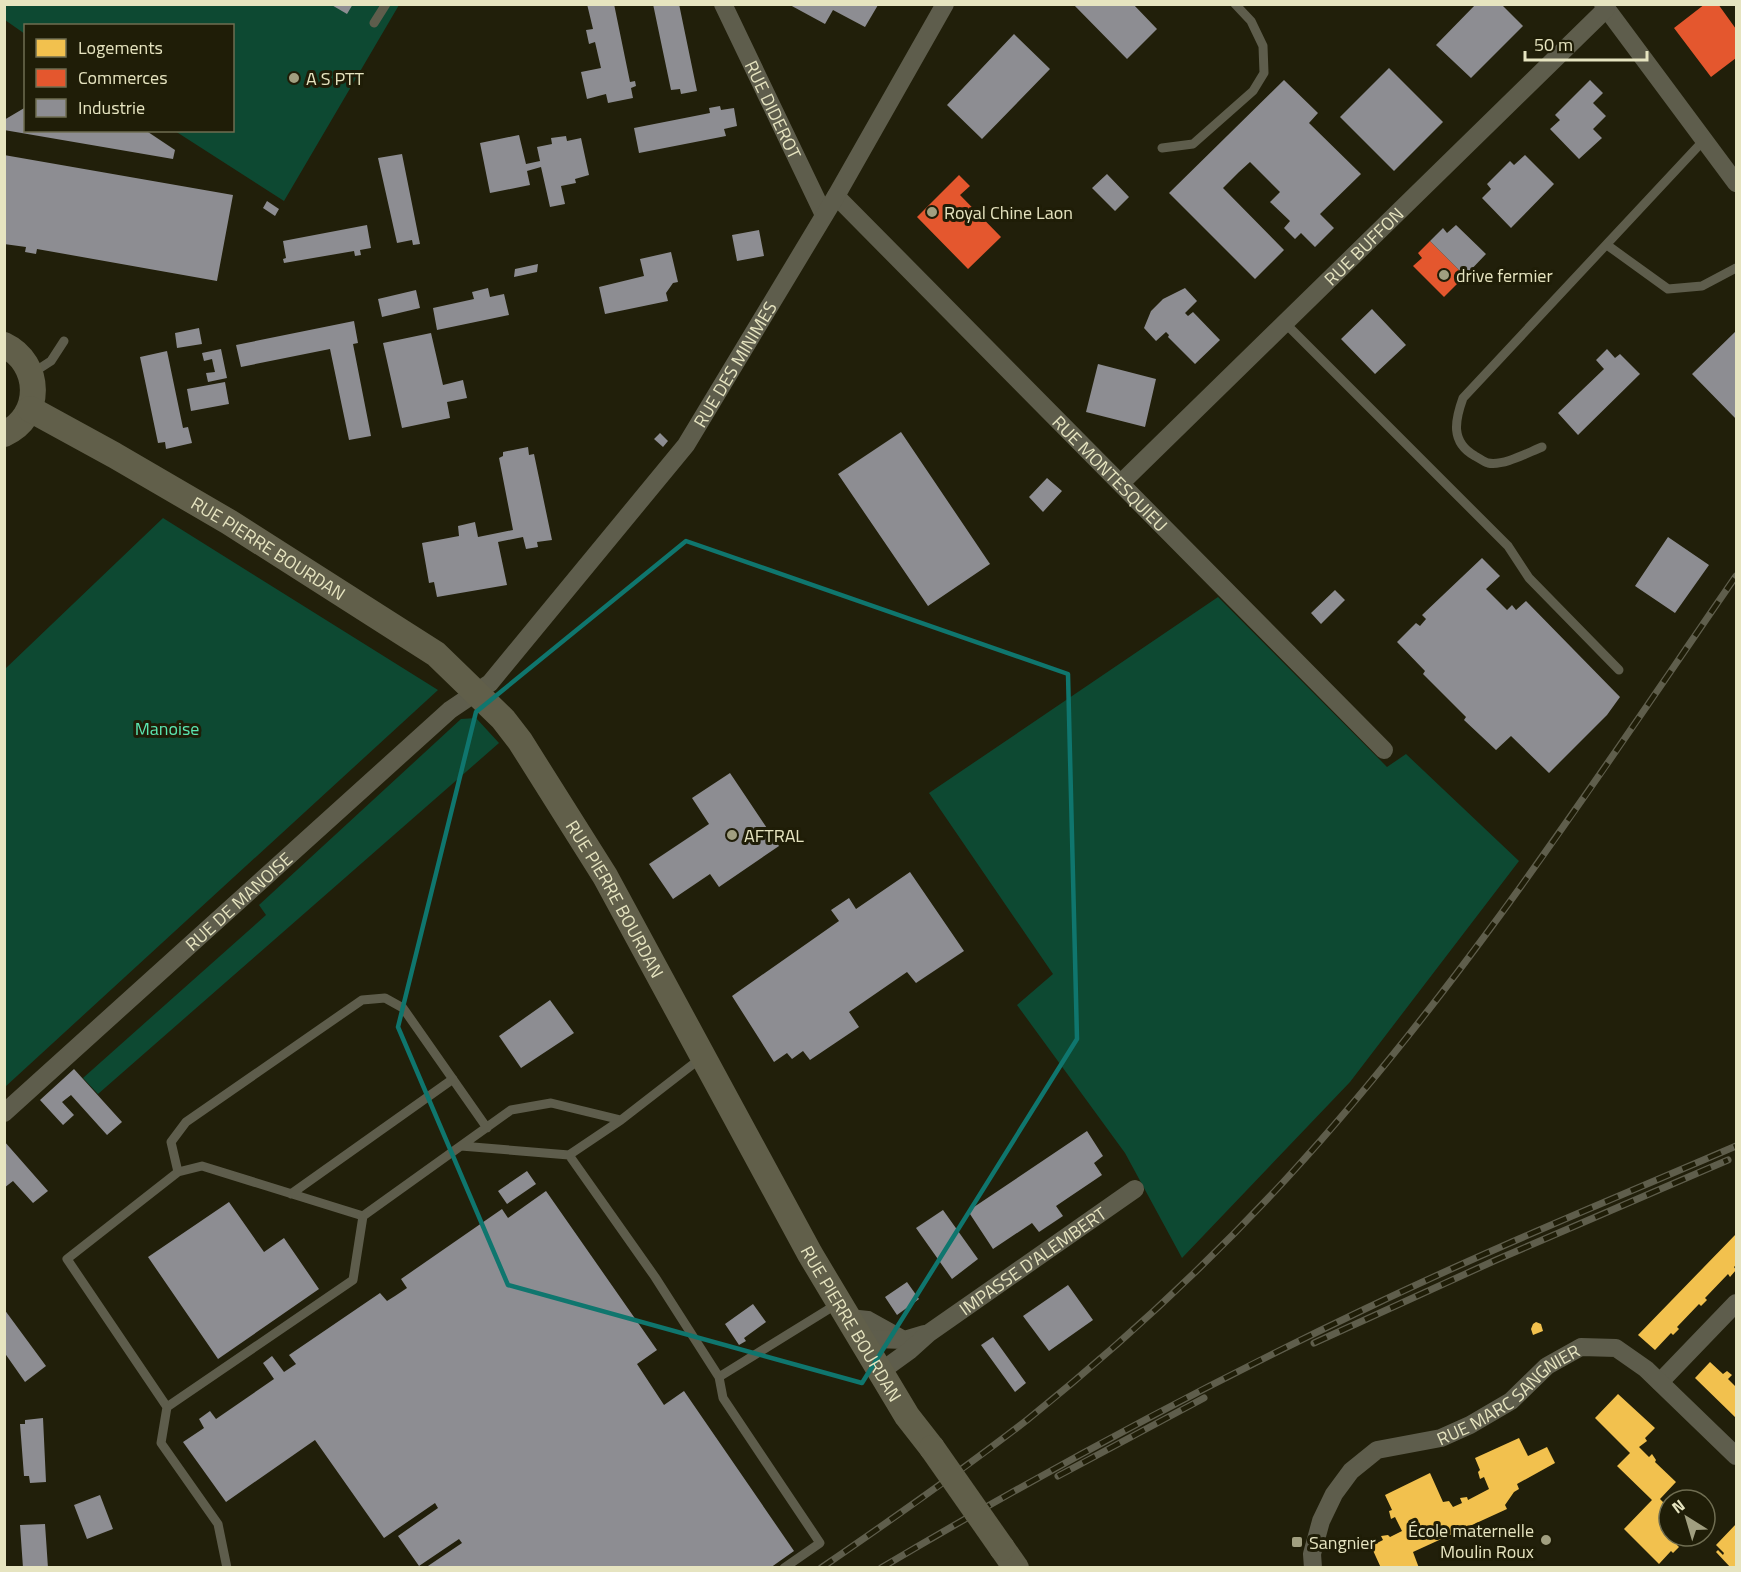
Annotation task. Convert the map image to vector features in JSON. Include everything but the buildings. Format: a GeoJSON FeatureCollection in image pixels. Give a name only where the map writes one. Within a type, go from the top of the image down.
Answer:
{"type":"FeatureCollection","features":[{"type":"Feature","properties":{"kind":"street","name":"RUE DIDEROT"},"geometry":{"type":"LineString","coordinates":[[723,4],[824,215]]}},
{"type":"Feature","properties":{"kind":"street","name":"RUE DES MINIMES"},"geometry":{"type":"LineString","coordinates":[[476,692],[490,683],[686,444],[836,196],[945,4]]}},
{"type":"Feature","properties":{"kind":"street"},"geometry":{"type":"LineString","coordinates":[[1607,6],[1737,183]]}},
{"type":"Feature","properties":{"kind":"street","name":"RUE BUFFON"},"geometry":{"type":"LineString","coordinates":[[1121,483],[1607,6]]}},
{"type":"Feature","properties":{"kind":"street","name":"RUE MONTESQUIEU"},"geometry":{"type":"LineString","coordinates":[[836,196],[1384,750]]}},
{"type":"Feature","properties":{"kind":"street"},"geometry":{"type":"LineString","coordinates":[[4,345],[18,353],[31,374],[34,391],[30,409],[23,421],[4,434]]}},
{"type":"Feature","properties":{"kind":"street","name":"RUE PIERRE BOURDAN"},"geometry":{"type":"LineString","coordinates":[[30,409],[229,522],[436,654],[502,719],[520,741],[605,876],[810,1254],[880,1372],[907,1416],[1009,1558]]}},
{"type":"Feature","properties":{"kind":"street","name":"RUE DE MANOISE"},"geometry":{"type":"LineString","coordinates":[[4,1113],[450,710],[476,692]]}},
{"type":"Feature","properties":{"kind":"street","name":"IMPASSE D'ALEMBERT"},"geometry":{"type":"LineString","coordinates":[[880,1372],[909,1351],[928,1333],[1135,1189]]}},
{"type":"Feature","properties":{"kind":"street"},"geometry":{"type":"LineString","coordinates":[[1660,1382],[1737,1303]]}},
{"type":"Feature","properties":{"kind":"street"},"geometry":{"type":"LineString","coordinates":[[844,1310],[890,1330],[904,1340]]}},
{"type":"Feature","properties":{"kind":"street","name":"IMPASSE D'ALEMBERT"},"geometry":{"type":"LineString","coordinates":[[864,1345],[875,1339],[904,1340],[928,1333]]}},
{"type":"Feature","properties":{"kind":"street","name":"RUE MARC SANGNIER"},"geometry":{"type":"LineString","coordinates":[[1313,1568],[1312,1554],[1321,1521],[1334,1494],[1351,1471],[1377,1450],[1441,1437],[1470,1425],[1511,1401],[1547,1366],[1581,1347],[1616,1348],[1646,1369],[1737,1456]]}},
{"type":"Feature","properties":{"kind":"lane"},"geometry":{"type":"LineString","coordinates":[[374,23],[386,4]]}},
{"type":"Feature","properties":{"kind":"lane"},"geometry":{"type":"LineString","coordinates":[[1162,148],[1193,144],[1253,91],[1264,73],[1263,46],[1251,21],[1235,4]]}},
{"type":"Feature","properties":{"kind":"lane"},"geometry":{"type":"LineString","coordinates":[[1542,447],[1512,460],[1487,463],[1467,452],[1457,435],[1456,419],[1463,398],[1704,140]]}},
{"type":"Feature","properties":{"kind":"lane"},"geometry":{"type":"LineString","coordinates":[[1607,245],[1668,289],[1702,286],[1737,268]]}},
{"type":"Feature","properties":{"kind":"lane"},"geometry":{"type":"LineString","coordinates":[[1285,323],[1508,546],[1529,578],[1619,670]]}},
{"type":"Feature","properties":{"kind":"lane"},"geometry":{"type":"LineString","coordinates":[[31,374],[51,362],[64,341]]}},
{"type":"Feature","properties":{"kind":"lane"},"geometry":{"type":"LineString","coordinates":[[178,1172],[171,1142],[186,1122],[362,1000],[385,998],[403,1008],[487,1128]]}},
{"type":"Feature","properties":{"kind":"lane"},"geometry":{"type":"LineString","coordinates":[[461,1146],[569,1155],[621,1120],[702,1056]]}},
{"type":"Feature","properties":{"kind":"lane"},"geometry":{"type":"LineString","coordinates":[[291,1194],[453,1079]]}},
{"type":"Feature","properties":{"kind":"lane"},"geometry":{"type":"LineString","coordinates":[[167,1407],[353,1280],[363,1216],[511,1110],[551,1102],[621,1120]]}},
{"type":"Feature","properties":{"kind":"lane"},"geometry":{"type":"LineString","coordinates":[[569,1155],[655,1277],[719,1377],[723,1398],[820,1543],[784,1568]]}},
{"type":"Feature","properties":{"kind":"lane"},"geometry":{"type":"LineString","coordinates":[[227,1568],[218,1524],[161,1443],[167,1407],[66,1258],[178,1172],[202,1166],[363,1216]]}},
{"type":"Feature","properties":{"kind":"lane"},"geometry":{"type":"LineString","coordinates":[[719,1377],[844,1310]]}},
{"type":"Feature","properties":{"kind":"highlighted area"},"geometry":{"type":"Polygon","coordinates":[[[686,541],[1068,674],[1077,1039],[862,1383],[508,1285],[398,1027],[476,712],[686,541]]]}},
{"type":"Feature","properties":{"kind":"green space","name":"A S PTT"},"geometry":{"type":"Polygon","coordinates":[[[4,5],[399,5],[284,201],[177,132],[234,132],[234,24],[24,24],[24,33],[5,20],[4,5]]]}},
{"type":"Feature","properties":{"kind":"green space","name":"Manoise"},"geometry":{"type":"Polygon","coordinates":[[[163,518],[438,690],[5,1087],[5,669],[163,518]]]}},
{"type":"Feature","properties":{"kind":"green space"},"geometry":{"type":"Polygon","coordinates":[[[1218,597],[1387,767],[1406,754],[1519,861],[1350,1082],[1182,1258],[1125,1153],[1017,1005],[1053,974],[929,793],[1218,597]]]}},
{"type":"Feature","properties":{"kind":"green space"},"geometry":{"type":"Polygon","coordinates":[[[476,718],[499,743],[98,1094],[83,1078],[266,915],[259,905],[461,719],[476,718]]]}},
{"type":"Feature","properties":{"kind":"railway"},"geometry":{"type":"LineString","coordinates":[[821,1568],[976,1458],[1061,1392],[1129,1334],[1194,1273],[1287,1178],[1409,1035],[1466,961],[1522,885],[1736,576]]}},
{"type":"Feature","properties":{"kind":"railway"},"geometry":{"type":"LineString","coordinates":[[881,1568],[1121,1432],[1305,1338],[1458,1266],[1736,1146]]}},
{"type":"Feature","properties":{"kind":"railway"},"geometry":{"type":"LineString","coordinates":[[1314,1343],[1496,1260],[1728,1160]]}},
{"type":"Feature","properties":{"kind":"railway"},"geometry":{"type":"LineString","coordinates":[[1058,1476],[1204,1398]]}},
{"type":"Feature","properties":{"kind":"place","name":"A S PTT"},"geometry":{"type":"Point","coordinates":[294,78]}},
{"type":"Feature","properties":{"kind":"place","name":"Royal Chine Laon"},"geometry":{"type":"Point","coordinates":[932,212]}},
{"type":"Feature","properties":{"kind":"place","name":"drive fermier"},"geometry":{"type":"Point","coordinates":[1444,275]}},
{"type":"Feature","properties":{"kind":"place","name":"AFTRAL"},"geometry":{"type":"Point","coordinates":[732,835]}},
{"type":"Feature","properties":{"kind":"place","name":"École maternelle Moulin Roux"},"geometry":{"type":"Point","coordinates":[1546,1540]}},
{"type":"Feature","properties":{"kind":"place","name":"Sangnier"},"geometry":{"type":"Point","coordinates":[1297,1542]}}]}
